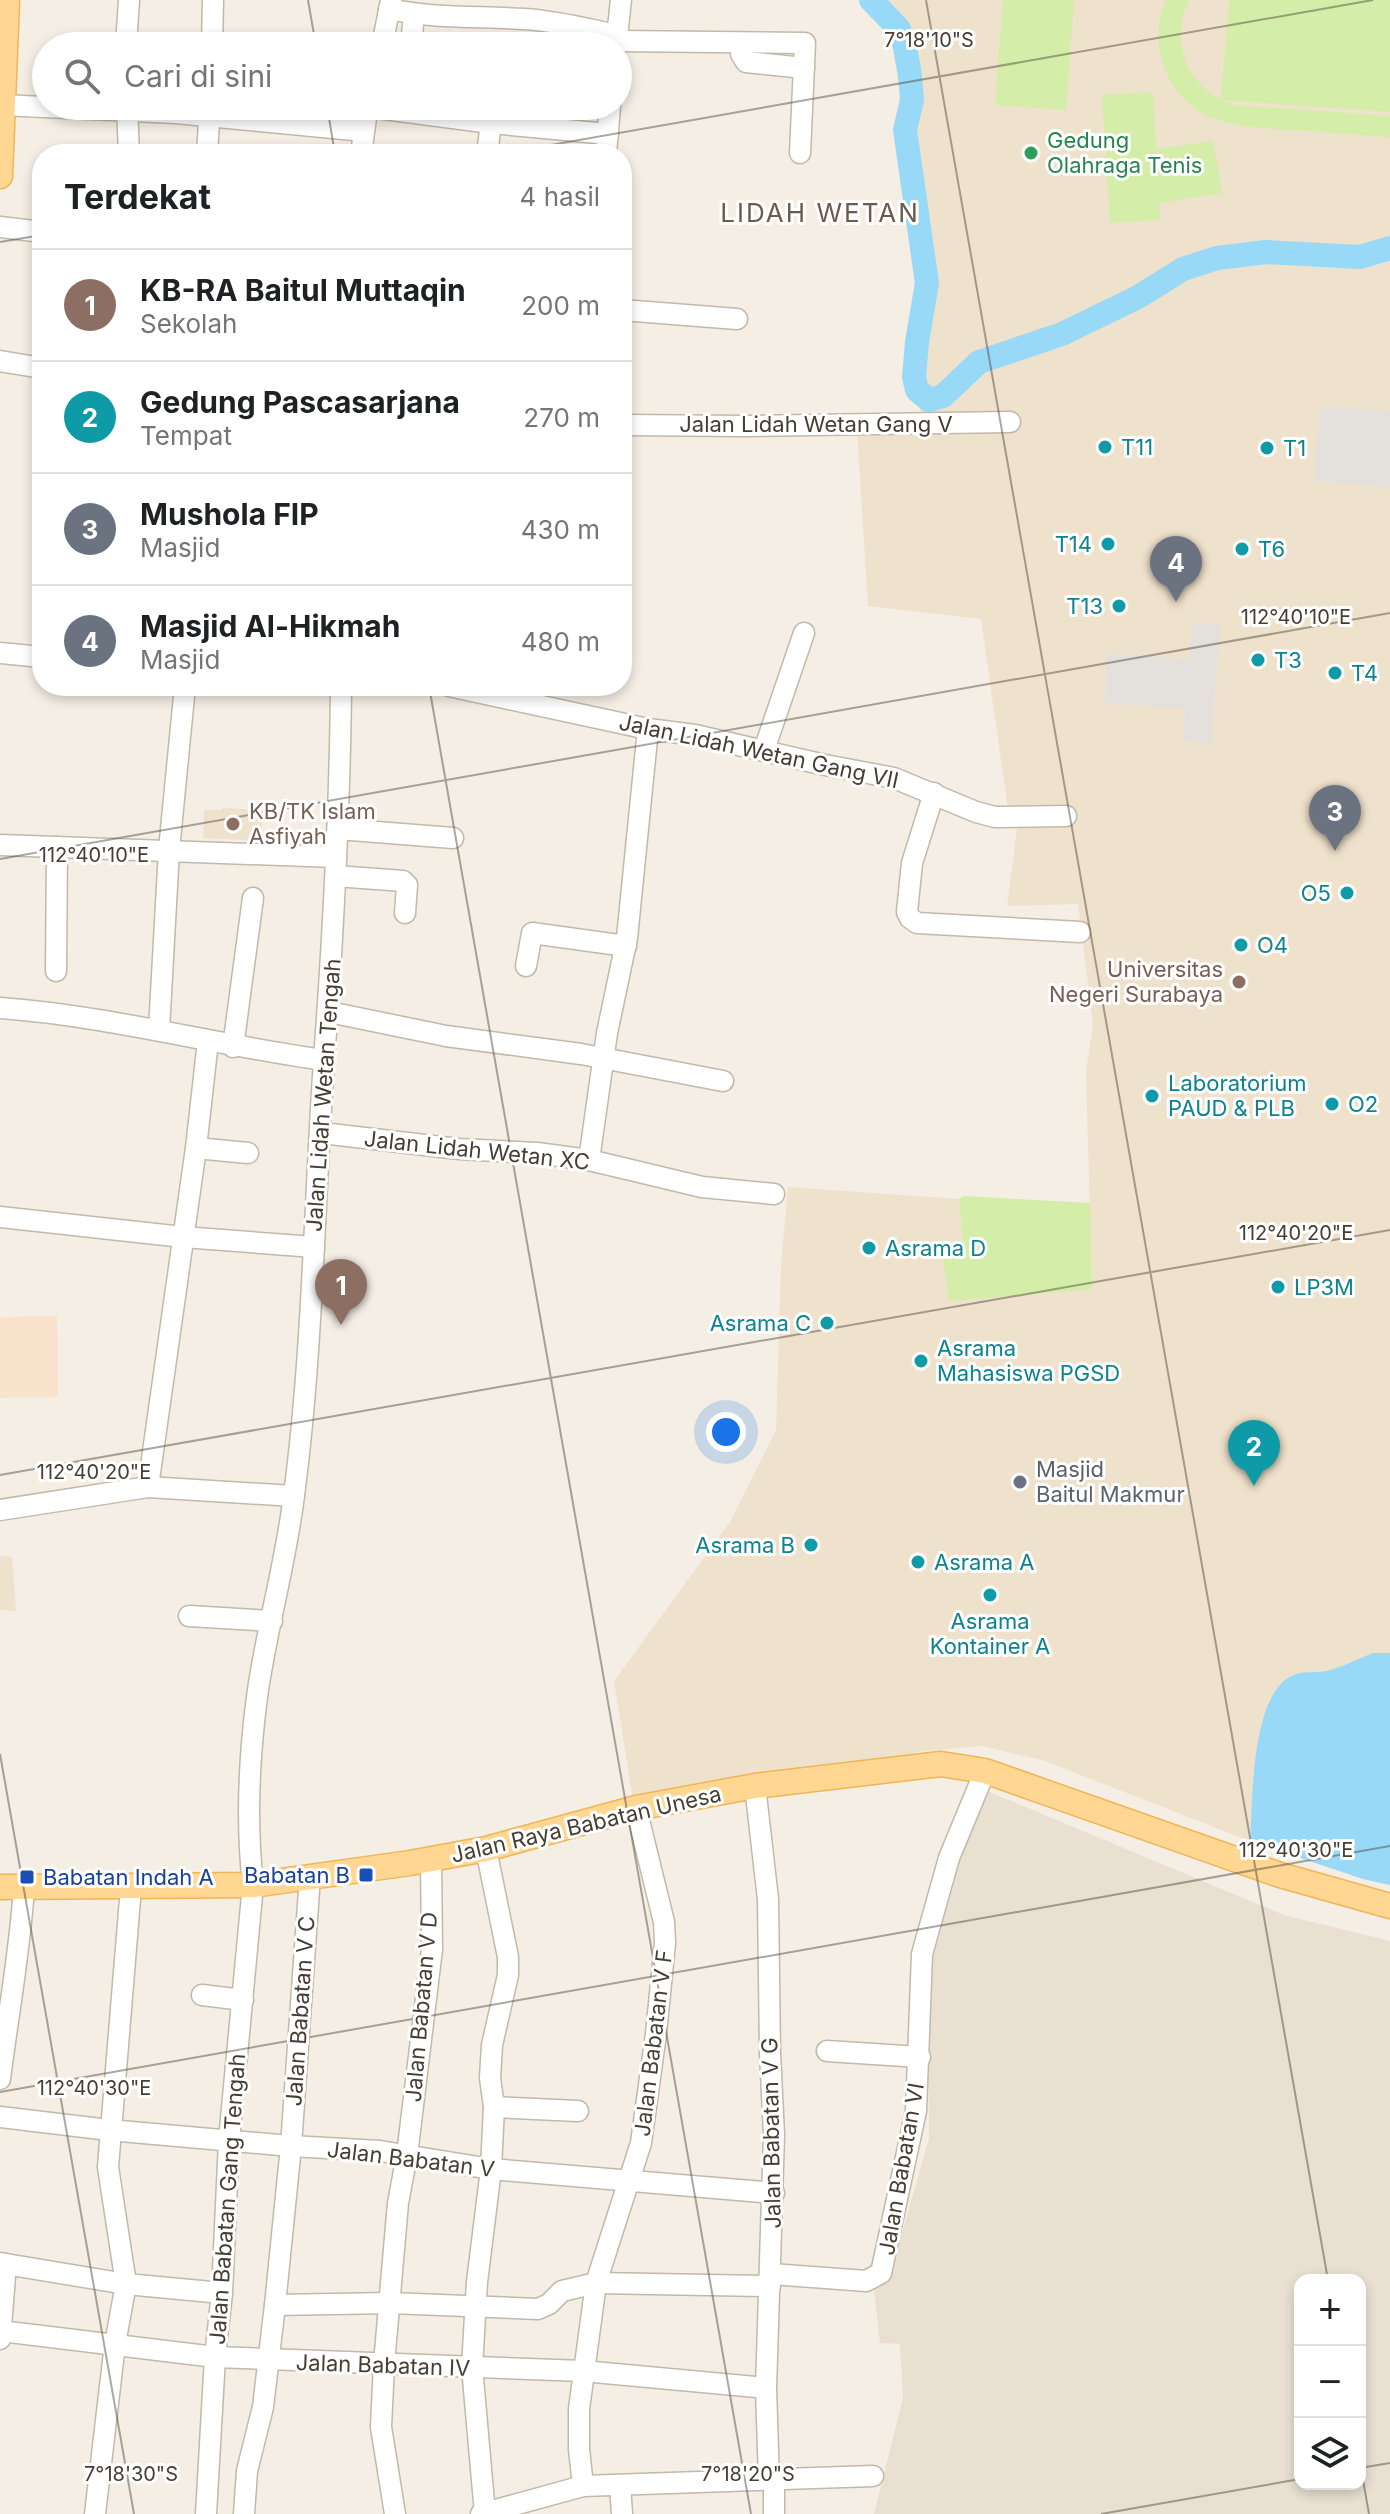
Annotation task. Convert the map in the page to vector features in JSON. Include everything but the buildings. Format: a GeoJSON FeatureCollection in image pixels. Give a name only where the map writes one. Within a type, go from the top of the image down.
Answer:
{"type":"FeatureCollection","features":[{"type":"Feature","properties":{"kind":"main road"},"geometry":{"type":"LineString","coordinates":[[0,176],[7,0]]}},
{"type":"Feature","properties":{"kind":"main road","name":"Jalan Raya Babatan Unesa"},"geometry":{"type":"LineString","coordinates":[[12,1887],[253,1885],[486,1849],[636,1808],[755,1786],[941,1764],[985,1771],[1280,1875],[1390,1906]]}},
{"type":"Feature","properties":{"kind":"street"},"geometry":{"type":"LineString","coordinates":[[127,32],[129,0]]}},
{"type":"Feature","properties":{"kind":"street"},"geometry":{"type":"LineString","coordinates":[[212,32],[213,0]]}},
{"type":"Feature","properties":{"kind":"street"},"geometry":{"type":"LineString","coordinates":[[617,32],[621,0]]}},
{"type":"Feature","properties":{"kind":"street"},"geometry":{"type":"LineString","coordinates":[[385,32],[390,4],[414,14],[549,21],[586,32]]}},
{"type":"Feature","properties":{"kind":"street"},"geometry":{"type":"LineString","coordinates":[[412,32],[414,14]]}},
{"type":"Feature","properties":{"kind":"street"},"geometry":{"type":"LineString","coordinates":[[632,41],[803,42],[806,46],[800,153]]}},
{"type":"Feature","properties":{"kind":"street"},"geometry":{"type":"LineString","coordinates":[[1,105],[32,106]]}},
{"type":"Feature","properties":{"kind":"street"},"geometry":{"type":"LineString","coordinates":[[128,120],[129,144]]}},
{"type":"Feature","properties":{"kind":"street"},"geometry":{"type":"LineString","coordinates":[[208,144],[209,120]]}},
{"type":"Feature","properties":{"kind":"street"},"geometry":{"type":"LineString","coordinates":[[279,120],[364,131]]}},
{"type":"Feature","properties":{"kind":"street"},"geometry":{"type":"LineString","coordinates":[[362,144],[366,120]]}},
{"type":"Feature","properties":{"kind":"street"},"geometry":{"type":"LineString","coordinates":[[472,120],[607,144],[609,120]]}},
{"type":"Feature","properties":{"kind":"street"},"geometry":{"type":"LineString","coordinates":[[488,144],[491,123]]}},
{"type":"Feature","properties":{"kind":"street"},"geometry":{"type":"LineString","coordinates":[[0,227],[32,231]]}},
{"type":"Feature","properties":{"kind":"street"},"geometry":{"type":"LineString","coordinates":[[632,311],[737,319]]}},
{"type":"Feature","properties":{"kind":"street"},"geometry":{"type":"LineString","coordinates":[[0,361],[32,366]]}},
{"type":"Feature","properties":{"kind":"street","name":"Jalan Lidah Wetan Gang V"},"geometry":{"type":"LineString","coordinates":[[632,425],[1010,422]]}},
{"type":"Feature","properties":{"kind":"street"},"geometry":{"type":"LineString","coordinates":[[764,750],[804,633]]}},
{"type":"Feature","properties":{"kind":"street"},"geometry":{"type":"LineString","coordinates":[[0,653],[32,656]]}},
{"type":"Feature","properties":{"kind":"street"},"geometry":{"type":"LineString","coordinates":[[159,1030],[169,850],[184,696]]}},
{"type":"Feature","properties":{"kind":"street","name":"Jalan Lidah Wetan Tengah"},"geometry":{"type":"LineString","coordinates":[[253,1885],[250,1855],[251,1770],[258,1696],[294,1496],[314,1247],[338,829],[341,696]]}},
{"type":"Feature","properties":{"kind":"street","name":"Jalan Lidah Wetan Gang VII"},"geometry":{"type":"LineString","coordinates":[[495,696],[894,778],[995,817],[1066,816]]}},
{"type":"Feature","properties":{"kind":"street"},"geometry":{"type":"LineString","coordinates":[[589,1160],[603,1059],[626,946],[648,729]]}},
{"type":"Feature","properties":{"kind":"street"},"geometry":{"type":"LineString","coordinates":[[934,793],[912,863],[907,912],[910,918],[917,923],[1080,932]]}},
{"type":"Feature","properties":{"kind":"street"},"geometry":{"type":"LineString","coordinates":[[338,829],[453,838]]}},
{"type":"Feature","properties":{"kind":"street"},"geometry":{"type":"LineString","coordinates":[[0,845],[169,850],[336,867],[403,881],[407,885],[405,913]]}},
{"type":"Feature","properties":{"kind":"street"},"geometry":{"type":"LineString","coordinates":[[56,971],[57,847]]}},
{"type":"Feature","properties":{"kind":"street"},"geometry":{"type":"LineString","coordinates":[[233,1047],[253,898]]}},
{"type":"Feature","properties":{"kind":"street"},"geometry":{"type":"LineString","coordinates":[[526,966],[532,933],[626,946]]}},
{"type":"Feature","properties":{"kind":"street"},"geometry":{"type":"LineString","coordinates":[[0,1008],[62,1013],[233,1047],[324,1060]]}},
{"type":"Feature","properties":{"kind":"street"},"geometry":{"type":"LineString","coordinates":[[329,1012],[446,1036],[603,1059],[723,1081]]}},
{"type":"Feature","properties":{"kind":"street"},"geometry":{"type":"LineString","coordinates":[[148,1487],[208,1041]]}},
{"type":"Feature","properties":{"kind":"street","name":"Jalan Lidah Wetan XC"},"geometry":{"type":"LineString","coordinates":[[322,1133],[589,1160],[702,1187],[774,1194]]}},
{"type":"Feature","properties":{"kind":"street"},"geometry":{"type":"LineString","coordinates":[[196,1148],[248,1153]]}},
{"type":"Feature","properties":{"kind":"street"},"geometry":{"type":"LineString","coordinates":[[0,1217],[183,1237],[314,1247]]}},
{"type":"Feature","properties":{"kind":"street"},"geometry":{"type":"LineString","coordinates":[[0,1510],[148,1487],[294,1496]]}},
{"type":"Feature","properties":{"kind":"street"},"geometry":{"type":"LineString","coordinates":[[189,1616],[272,1621]]}},
{"type":"Feature","properties":{"kind":"street","name":"Jalan Babatan VI"},"geometry":{"type":"LineString","coordinates":[[275,2305],[390,2303],[538,2309],[549,2304],[562,2291],[596,2283],[874,2279],[881,2273],[916,2111],[922,1954],[949,1858],[985,1771]]}},
{"type":"Feature","properties":{"kind":"street","name":"Jalan Babatan V G"},"geometry":{"type":"LineString","coordinates":[[755,1786],[768,1899],[774,2193],[766,2388],[774,2514]]}},
{"type":"Feature","properties":{"kind":"street","name":"Jalan Babatan V F"},"geometry":{"type":"LineString","coordinates":[[583,2486],[579,2423],[596,2283],[641,2143],[665,1943],[664,1922],[636,1808]]}},
{"type":"Feature","properties":{"kind":"street"},"geometry":{"type":"LineString","coordinates":[[486,1849],[508,1957],[508,1975],[492,2045],[490,2078],[494,2107],[491,2169],[475,2306],[472,2367],[483,2514],[583,2486],[873,2476]]}},
{"type":"Feature","properties":{"kind":"street","name":"Jalan Babatan V D"},"geometry":{"type":"LineString","coordinates":[[395,2514],[381,2427],[384,2364],[396,2215],[407,2155],[432,1949],[431,1859]]}},
{"type":"Feature","properties":{"kind":"street","name":"Jalan Babatan V C"},"geometry":{"type":"LineString","coordinates":[[244,2514],[247,2471],[263,2407],[275,2305],[291,2146],[310,1876]]}},
{"type":"Feature","properties":{"kind":"street","name":"Jalan Babatan Gang Tengah"},"geometry":{"type":"LineString","coordinates":[[206,2514],[222,2293],[229,2140],[253,1885]]}},
{"type":"Feature","properties":{"kind":"street"},"geometry":{"type":"LineString","coordinates":[[0,2079],[17,1968],[12,1887]]}},
{"type":"Feature","properties":{"kind":"street"},"geometry":{"type":"LineString","coordinates":[[95,2514],[115,2344],[126,2284],[108,2167],[131,1887]]}},
{"type":"Feature","properties":{"kind":"street"},"geometry":{"type":"LineString","coordinates":[[202,1995],[243,2000]]}},
{"type":"Feature","properties":{"kind":"street"},"geometry":{"type":"LineString","coordinates":[[827,2051],[920,2057]]}},
{"type":"Feature","properties":{"kind":"street"},"geometry":{"type":"LineString","coordinates":[[494,2107],[578,2111]]}},
{"type":"Feature","properties":{"kind":"street","name":"Jalan Babatan V"},"geometry":{"type":"LineString","coordinates":[[0,2117],[109,2130],[380,2151],[491,2169],[629,2183],[774,2193]]}},
{"type":"Feature","properties":{"kind":"street"},"geometry":{"type":"LineString","coordinates":[[0,2339],[3,2263],[126,2284],[222,2293]]}},
{"type":"Feature","properties":{"kind":"street","name":"Jalan Babatan IV"},"geometry":{"type":"LineString","coordinates":[[0,2331],[268,2361],[583,2371],[766,2388]]}},
{"type":"Feature","properties":{"kind":"street"},"geometry":{"type":"LineString","coordinates":[[620,2485],[622,2514]]}},
{"type":"Feature","properties":{"kind":"shaded area","name":"Universitas Negeri Surabaya"},"geometry":{"type":"Polygon","coordinates":[[[885,0],[1390,0],[1390,1885],[1363,1879],[1242,1838],[1045,1761],[982,1746],[926,1751],[633,1800],[614,1681],[730,1522],[776,1430],[781,1266],[788,1187],[959,1199],[964,1255],[1092,1288],[1086,1072],[1093,1024],[1078,904],[1007,906],[1019,813],[1008,810],[981,619],[868,606],[857,431],[919,426],[931,284],[885,0]]]}},
{"type":"Feature","properties":{"kind":"shaded area"},"geometry":{"type":"Polygon","coordinates":[[[1320,406],[1390,411],[1390,487],[1315,481],[1320,406]]]}},
{"type":"Feature","properties":{"kind":"shaded area"},"geometry":{"type":"Polygon","coordinates":[[[1192,623],[1220,625],[1212,743],[1183,741],[1185,709],[1104,703],[1107,653],[1189,659],[1192,623]]]}},
{"type":"Feature","properties":{"kind":"shaded area","name":"KB/TK Islam Asfiyah"},"geometry":{"type":"Polygon","coordinates":[[[204,810],[263,810],[261,841],[203,838],[204,810]]]}},
{"type":"Feature","properties":{"kind":"shaded area"},"geometry":{"type":"Polygon","coordinates":[[[57,1316],[58,1397],[0,1398],[0,1317],[57,1316]]]}},
{"type":"Feature","properties":{"kind":"shaded area"},"geometry":{"type":"Polygon","coordinates":[[[0,1556],[12,1557],[16,1611],[0,1610],[0,1556]]]}},
{"type":"Feature","properties":{"kind":"shaded area"},"geometry":{"type":"Polygon","coordinates":[[[987,1791],[1284,1915],[1390,1941],[1390,2514],[874,2514],[903,2398],[900,2344],[880,2343],[873,2281],[890,2274],[929,2139],[928,2022],[922,1967],[956,1857],[987,1791]]]}},
{"type":"Feature","properties":{"kind":"green space"},"geometry":{"type":"Polygon","coordinates":[[[1003,0],[1074,0],[1066,110],[995,105],[1003,0]]]}},
{"type":"Feature","properties":{"kind":"green space"},"geometry":{"type":"Polygon","coordinates":[[[1166,0],[1189,0],[1181,29],[1184,57],[1197,81],[1221,100],[1229,0],[1390,0],[1390,112],[1222,100],[1234,105],[1390,116],[1390,137],[1237,125],[1202,113],[1186,102],[1164,66],[1159,33],[1166,0]]]}},
{"type":"Feature","properties":{"kind":"green space"},"geometry":{"type":"Polygon","coordinates":[[[1153,92],[1156,149],[1213,141],[1222,193],[1159,203],[1160,220],[1110,223],[1102,95],[1153,92]]]}},
{"type":"Feature","properties":{"kind":"green space"},"geometry":{"type":"Polygon","coordinates":[[[964,1196],[1090,1203],[1092,1289],[949,1301],[943,1257],[964,1255],[959,1199],[964,1196]]]}},
{"type":"Feature","properties":{"kind":"water"},"geometry":{"type":"Polygon","coordinates":[[[1373,1653],[1390,1653],[1390,1885],[1250,1841],[1257,1748],[1270,1701],[1281,1684],[1296,1674],[1327,1671],[1373,1653]]]}},
{"type":"Feature","properties":{"kind":"waterway"},"geometry":{"type":"LineString","coordinates":[[871,0],[899,29],[910,75],[912,100],[905,130],[927,283],[914,377],[917,390],[929,400],[943,396],[979,362],[1062,334],[1138,297],[1183,269],[1217,258],[1266,252],[1360,257],[1390,248]]}},
{"type":"Feature","properties":{"kind":"place","name":"Gedung Olahraga Tenis"},"geometry":{"type":"Point","coordinates":[1031,153]}},
{"type":"Feature","properties":{"kind":"place","name":"T11"},"geometry":{"type":"Point","coordinates":[1105,447]}},
{"type":"Feature","properties":{"kind":"place","name":"T1"},"geometry":{"type":"Point","coordinates":[1267,448]}},
{"type":"Feature","properties":{"kind":"place","name":"T14"},"geometry":{"type":"Point","coordinates":[1108,544]}},
{"type":"Feature","properties":{"kind":"place","name":"T6"},"geometry":{"type":"Point","coordinates":[1242,549]}},
{"type":"Feature","properties":{"kind":"place","name":"Masjid Al-Hikmah"},"geometry":{"type":"Point","coordinates":[1176,602]}},
{"type":"Feature","properties":{"kind":"place","name":"T13"},"geometry":{"type":"Point","coordinates":[1119,606]}},
{"type":"Feature","properties":{"kind":"place","name":"T3"},"geometry":{"type":"Point","coordinates":[1258,660]}},
{"type":"Feature","properties":{"kind":"place","name":"T4"},"geometry":{"type":"Point","coordinates":[1335,673]}},
{"type":"Feature","properties":{"kind":"place","name":"KB/TK Islam Asfiyah"},"geometry":{"type":"Point","coordinates":[233,824]}},
{"type":"Feature","properties":{"kind":"place","name":"Mushola FIP"},"geometry":{"type":"Point","coordinates":[1335,851]}},
{"type":"Feature","properties":{"kind":"place","name":"O5"},"geometry":{"type":"Point","coordinates":[1347,893]}},
{"type":"Feature","properties":{"kind":"place","name":"O4"},"geometry":{"type":"Point","coordinates":[1241,945]}},
{"type":"Feature","properties":{"kind":"place","name":"Universitas Negeri Surabaya"},"geometry":{"type":"Point","coordinates":[1239,982]}},
{"type":"Feature","properties":{"kind":"place","name":"Laboratorium PAUD & PLB"},"geometry":{"type":"Point","coordinates":[1152,1096]}},
{"type":"Feature","properties":{"kind":"place","name":"O2"},"geometry":{"type":"Point","coordinates":[1332,1104]}},
{"type":"Feature","properties":{"kind":"place","name":"Asrama D"},"geometry":{"type":"Point","coordinates":[869,1248]}},
{"type":"Feature","properties":{"kind":"place","name":"LP3M"},"geometry":{"type":"Point","coordinates":[1278,1287]}},
{"type":"Feature","properties":{"kind":"place","name":"Asrama C"},"geometry":{"type":"Point","coordinates":[827,1323]}},
{"type":"Feature","properties":{"kind":"place","name":"KB-RA Baitul Muttaqin"},"geometry":{"type":"Point","coordinates":[341,1325]}},
{"type":"Feature","properties":{"kind":"place","name":"Asrama Mahasiswa PGSD"},"geometry":{"type":"Point","coordinates":[921,1361]}},
{"type":"Feature","properties":{"kind":"place","name":"Masjid Baitul Makmur"},"geometry":{"type":"Point","coordinates":[1020,1482]}},
{"type":"Feature","properties":{"kind":"place","name":"Gedung Pascasarjana"},"geometry":{"type":"Point","coordinates":[1254,1486]}},
{"type":"Feature","properties":{"kind":"place","name":"Asrama B"},"geometry":{"type":"Point","coordinates":[811,1545]}},
{"type":"Feature","properties":{"kind":"place","name":"Asrama A"},"geometry":{"type":"Point","coordinates":[918,1562]}},
{"type":"Feature","properties":{"kind":"place","name":"Asrama Kontainer A"},"geometry":{"type":"Point","coordinates":[990,1595]}},
{"type":"Feature","properties":{"kind":"place","name":"Babatan B"},"geometry":{"type":"Point","coordinates":[366,1875]}},
{"type":"Feature","properties":{"kind":"place","name":"Babatan Indah A"},"geometry":{"type":"Point","coordinates":[27,1877]}},
{"type":"Feature","properties":{"kind":"district","name":"LIDAH WETAN"},"geometry":{"type":"Point","coordinates":[820,213]}}]}
